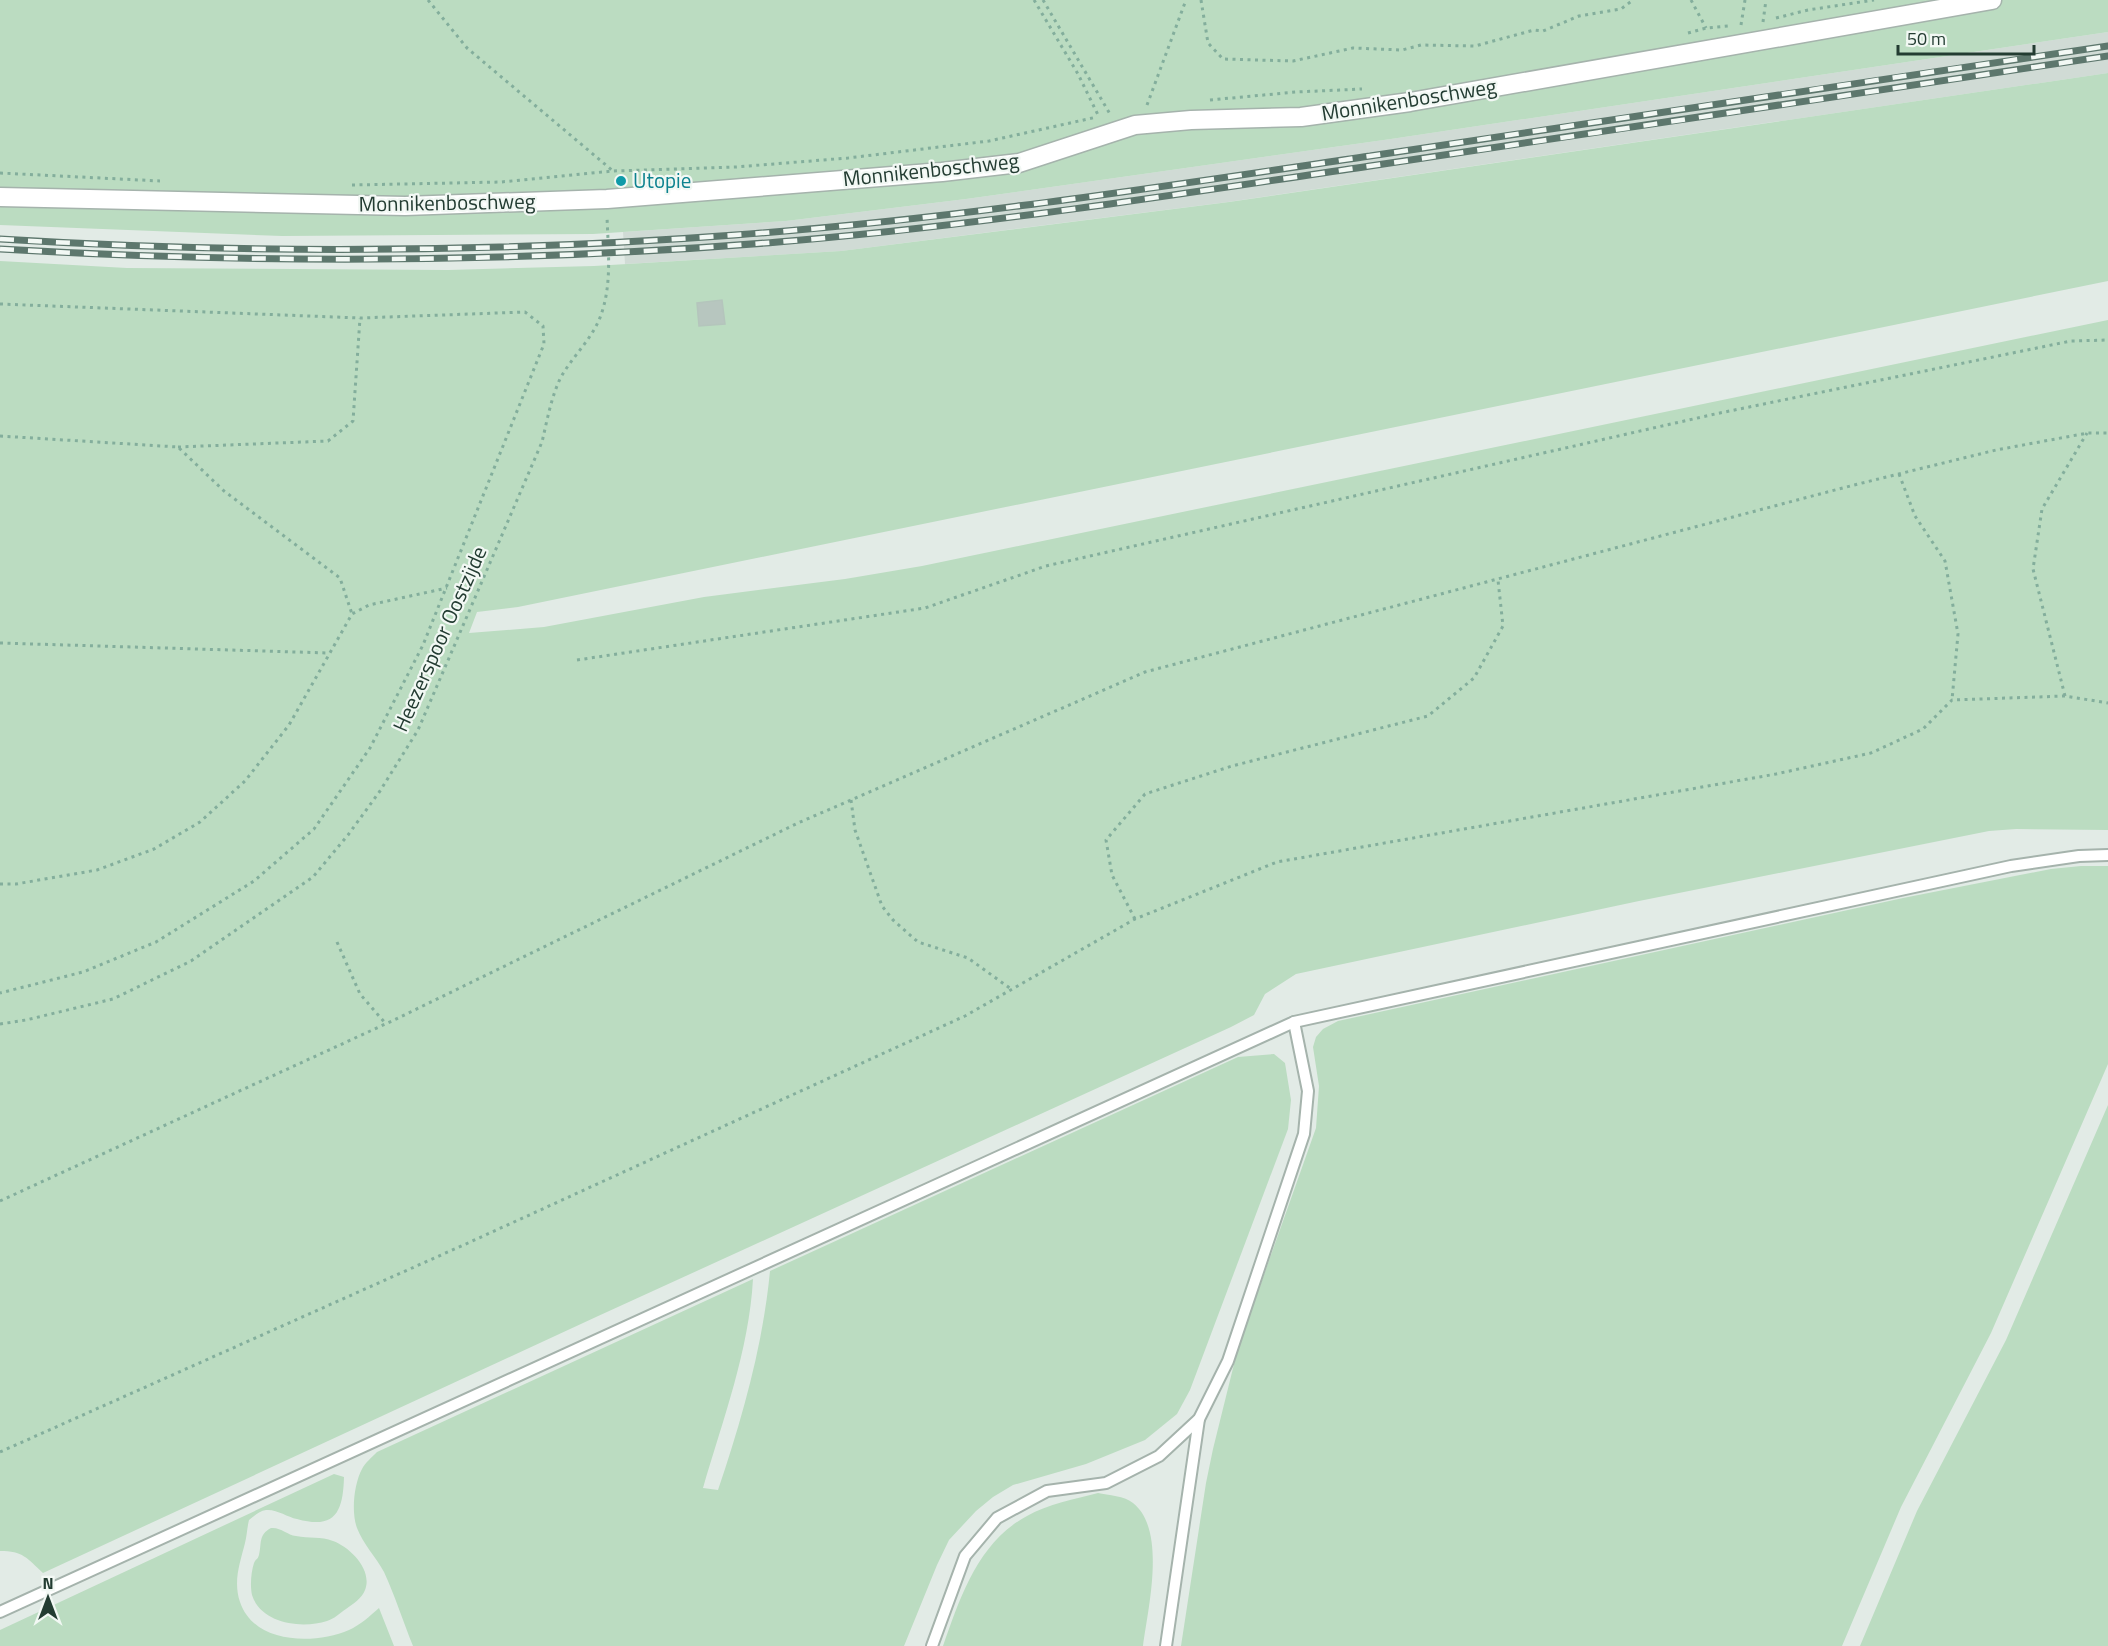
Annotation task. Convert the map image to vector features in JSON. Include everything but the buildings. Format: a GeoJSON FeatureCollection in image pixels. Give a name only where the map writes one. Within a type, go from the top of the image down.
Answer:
{"type":"FeatureCollection","features":[{"type":"Feature","properties":{"kind":"street","name":"Monnikenboschweg"},"geometry":{"type":"LineString","coordinates":[[0,197],[405,206],[607,199],[942,172],[1019,163],[1135,125],[1191,120],[1301,117],[1410,102],[1992,0]]}},
{"type":"Feature","properties":{"kind":"lane"},"geometry":{"type":"LineString","coordinates":[[0,1612],[1294,1022],[2011,866],[2079,856],[2108,855]]}},
{"type":"Feature","properties":{"kind":"lane"},"geometry":{"type":"LineString","coordinates":[[1166,1646],[1199,1419],[1228,1361],[1304,1134],[1308,1092],[1294,1022]]}},
{"type":"Feature","properties":{"kind":"lane"},"geometry":{"type":"LineString","coordinates":[[932,1646],[965,1556],[997,1518],[1047,1491],[1106,1483],[1159,1456],[1199,1419]]}},
{"type":"Feature","properties":{"kind":"path"},"geometry":{"type":"LineString","coordinates":[[345,185],[501,182],[613,171],[467,48],[428,0]]}},
{"type":"Feature","properties":{"kind":"path"},"geometry":{"type":"LineString","coordinates":[[1034,0],[1078,74],[1108,135]]}},
{"type":"Feature","properties":{"kind":"path"},"geometry":{"type":"LineString","coordinates":[[1043,0],[1110,114]]}},
{"type":"Feature","properties":{"kind":"path"},"geometry":{"type":"LineString","coordinates":[[1146,108],[1186,0]]}},
{"type":"Feature","properties":{"kind":"path"},"geometry":{"type":"LineString","coordinates":[[1201,0],[1208,43],[1223,59],[1293,61],[1353,48],[1402,50],[1420,45],[1475,46],[1534,30],[1543,31],[1579,16],[1621,9],[1634,0]]}},
{"type":"Feature","properties":{"kind":"path"},"geometry":{"type":"LineString","coordinates":[[1691,0],[1706,28]]}},
{"type":"Feature","properties":{"kind":"path"},"geometry":{"type":"LineString","coordinates":[[1736,45],[1745,0]]}},
{"type":"Feature","properties":{"kind":"path"},"geometry":{"type":"LineString","coordinates":[[0,173],[162,181]]}},
{"type":"Feature","properties":{"kind":"path","name":"Heezerspoor Oostzijde"},"geometry":{"type":"LineString","coordinates":[[0,1024],[112,999],[191,961],[313,877],[348,835],[380,791],[418,730],[542,442],[560,379],[591,335],[601,315],[607,294],[609,273],[607,199]]}},
{"type":"Feature","properties":{"kind":"path"},"geometry":{"type":"LineString","coordinates":[[0,304],[360,318],[525,312],[543,326],[544,344],[423,645],[370,748],[314,829],[254,881],[156,942],[83,972],[0,993]]}},
{"type":"Feature","properties":{"kind":"path"},"geometry":{"type":"LineString","coordinates":[[0,436],[178,447],[328,441],[353,421],[360,318]]}},
{"type":"Feature","properties":{"kind":"path"},"geometry":{"type":"LineString","coordinates":[[577,660],[924,608],[1046,566],[1681,422],[2071,341],[2108,340]]}},
{"type":"Feature","properties":{"kind":"path"},"geometry":{"type":"LineString","coordinates":[[2065,696],[2033,569],[2042,509],[2088,433]]}},
{"type":"Feature","properties":{"kind":"path"},"geometry":{"type":"LineString","coordinates":[[0,1201],[386,1024],[798,823],[1145,672],[1899,474],[1996,450],[2088,433],[2108,433]]}},
{"type":"Feature","properties":{"kind":"path"},"geometry":{"type":"LineString","coordinates":[[178,447],[224,491],[340,578],[352,614]]}},
{"type":"Feature","properties":{"kind":"path"},"geometry":{"type":"LineString","coordinates":[[0,1452],[468,1243],[965,1016],[1136,919],[1277,862],[1776,774],[1871,753],[1923,729],[1952,700],[1958,634],[1945,561],[1915,516],[1899,474]]}},
{"type":"Feature","properties":{"kind":"path"},"geometry":{"type":"LineString","coordinates":[[1136,919],[1112,875],[1107,840],[1145,794],[1232,766],[1428,716],[1474,678],[1503,626],[1498,579]]}},
{"type":"Feature","properties":{"kind":"path"},"geometry":{"type":"LineString","coordinates":[[0,884],[16,884],[97,870],[154,849],[200,822],[245,781],[289,725],[352,614],[369,605],[447,588]]}},
{"type":"Feature","properties":{"kind":"path"},"geometry":{"type":"LineString","coordinates":[[0,643],[329,653]]}},
{"type":"Feature","properties":{"kind":"path"},"geometry":{"type":"LineString","coordinates":[[1952,700],[2065,696],[2108,703]]}},
{"type":"Feature","properties":{"kind":"path"},"geometry":{"type":"LineString","coordinates":[[851,800],[855,830],[882,906],[893,920],[918,942],[968,958],[1011,989]]}},
{"type":"Feature","properties":{"kind":"path"},"geometry":{"type":"LineString","coordinates":[[337,942],[360,994],[386,1024]]}},
{"type":"Feature","properties":{"kind":"shaded area"},"geometry":{"type":"Polygon","coordinates":[[[2108,32],[2108,73],[1228,202],[841,251],[625,264],[623,232],[786,221],[966,199],[1391,139],[2108,32]]]}},
{"type":"Feature","properties":{"kind":"green space"},"geometry":{"type":"Polygon","coordinates":[[[0,0],[2108,0],[2108,32],[1391,139],[966,199],[786,221],[593,234],[282,236],[0,225],[0,0]]]}},
{"type":"Feature","properties":{"kind":"green space"},"geometry":{"type":"Polygon","coordinates":[[[2108,73],[2108,281],[518,607],[477,612],[469,633],[544,627],[704,597],[845,579],[922,566],[2108,320],[2108,830],[1989,831],[1639,901],[1296,974],[1265,994],[1254,1015],[1231,1027],[43,1573],[24,1556],[14,1552],[0,1551],[0,261],[127,268],[448,270],[594,266],[841,251],[1229,202],[2108,73]]]}},
{"type":"Feature","properties":{"kind":"green space"},"geometry":{"type":"Polygon","coordinates":[[[2108,866],[2108,1064],[1991,1333],[1901,1507],[1842,1646],[1181,1646],[1206,1483],[1238,1348],[1316,1128],[1319,1086],[1313,1047],[1316,1037],[1323,1029],[1338,1021],[1903,898],[2051,869],[2108,866]]]}},
{"type":"Feature","properties":{"kind":"green space"},"geometry":{"type":"Polygon","coordinates":[[[1274,1054],[1285,1063],[1291,1100],[1288,1129],[1190,1390],[1177,1414],[1145,1440],[1086,1464],[1013,1485],[976,1511],[949,1540],[904,1646],[413,1646],[384,1572],[363,1540],[355,1521],[354,1498],[359,1475],[377,1452],[753,1279],[751,1306],[741,1359],[703,1488],[718,1490],[757,1354],[770,1271],[1238,1057],[1274,1054]]]}},
{"type":"Feature","properties":{"kind":"green space"},"geometry":{"type":"Polygon","coordinates":[[[2108,1105],[2108,1646],[1860,1646],[1917,1511],[2006,1340],[2108,1105]]]}},
{"type":"Feature","properties":{"kind":"green space"},"geometry":{"type":"Polygon","coordinates":[[[334,1474],[344,1477],[342,1499],[335,1515],[329,1520],[310,1522],[266,1510],[249,1520],[237,1579],[240,1602],[247,1616],[258,1626],[271,1633],[303,1639],[335,1635],[349,1630],[379,1608],[394,1646],[0,1646],[0,1630],[334,1474]]]}},
{"type":"Feature","properties":{"kind":"green space"},"geometry":{"type":"Polygon","coordinates":[[[1098,1493],[1121,1497],[1133,1503],[1143,1515],[1150,1531],[1153,1570],[1143,1646],[943,1646],[956,1609],[973,1573],[983,1556],[1010,1527],[1044,1508],[1098,1493]]]}},
{"type":"Feature","properties":{"kind":"green space"},"geometry":{"type":"Polygon","coordinates":[[[271,1528],[296,1536],[328,1539],[346,1548],[358,1560],[366,1575],[367,1582],[362,1596],[335,1617],[317,1623],[284,1622],[264,1612],[252,1595],[251,1579],[254,1563],[259,1555],[262,1536],[271,1528]]]}},
{"type":"Feature","properties":{"kind":"railway"},"geometry":{"type":"LineString","coordinates":[[0,239],[276,249],[459,248],[643,241],[815,229],[974,212],[1133,191],[2108,46]]}},
{"type":"Feature","properties":{"kind":"railway"},"geometry":{"type":"LineString","coordinates":[[0,249],[194,257],[389,259],[584,254],[778,242],[1000,219],[1148,199],[2108,56]]}},
{"type":"Feature","properties":{"kind":"place","name":"Utopie"},"geometry":{"type":"Point","coordinates":[621,181]}}]}
